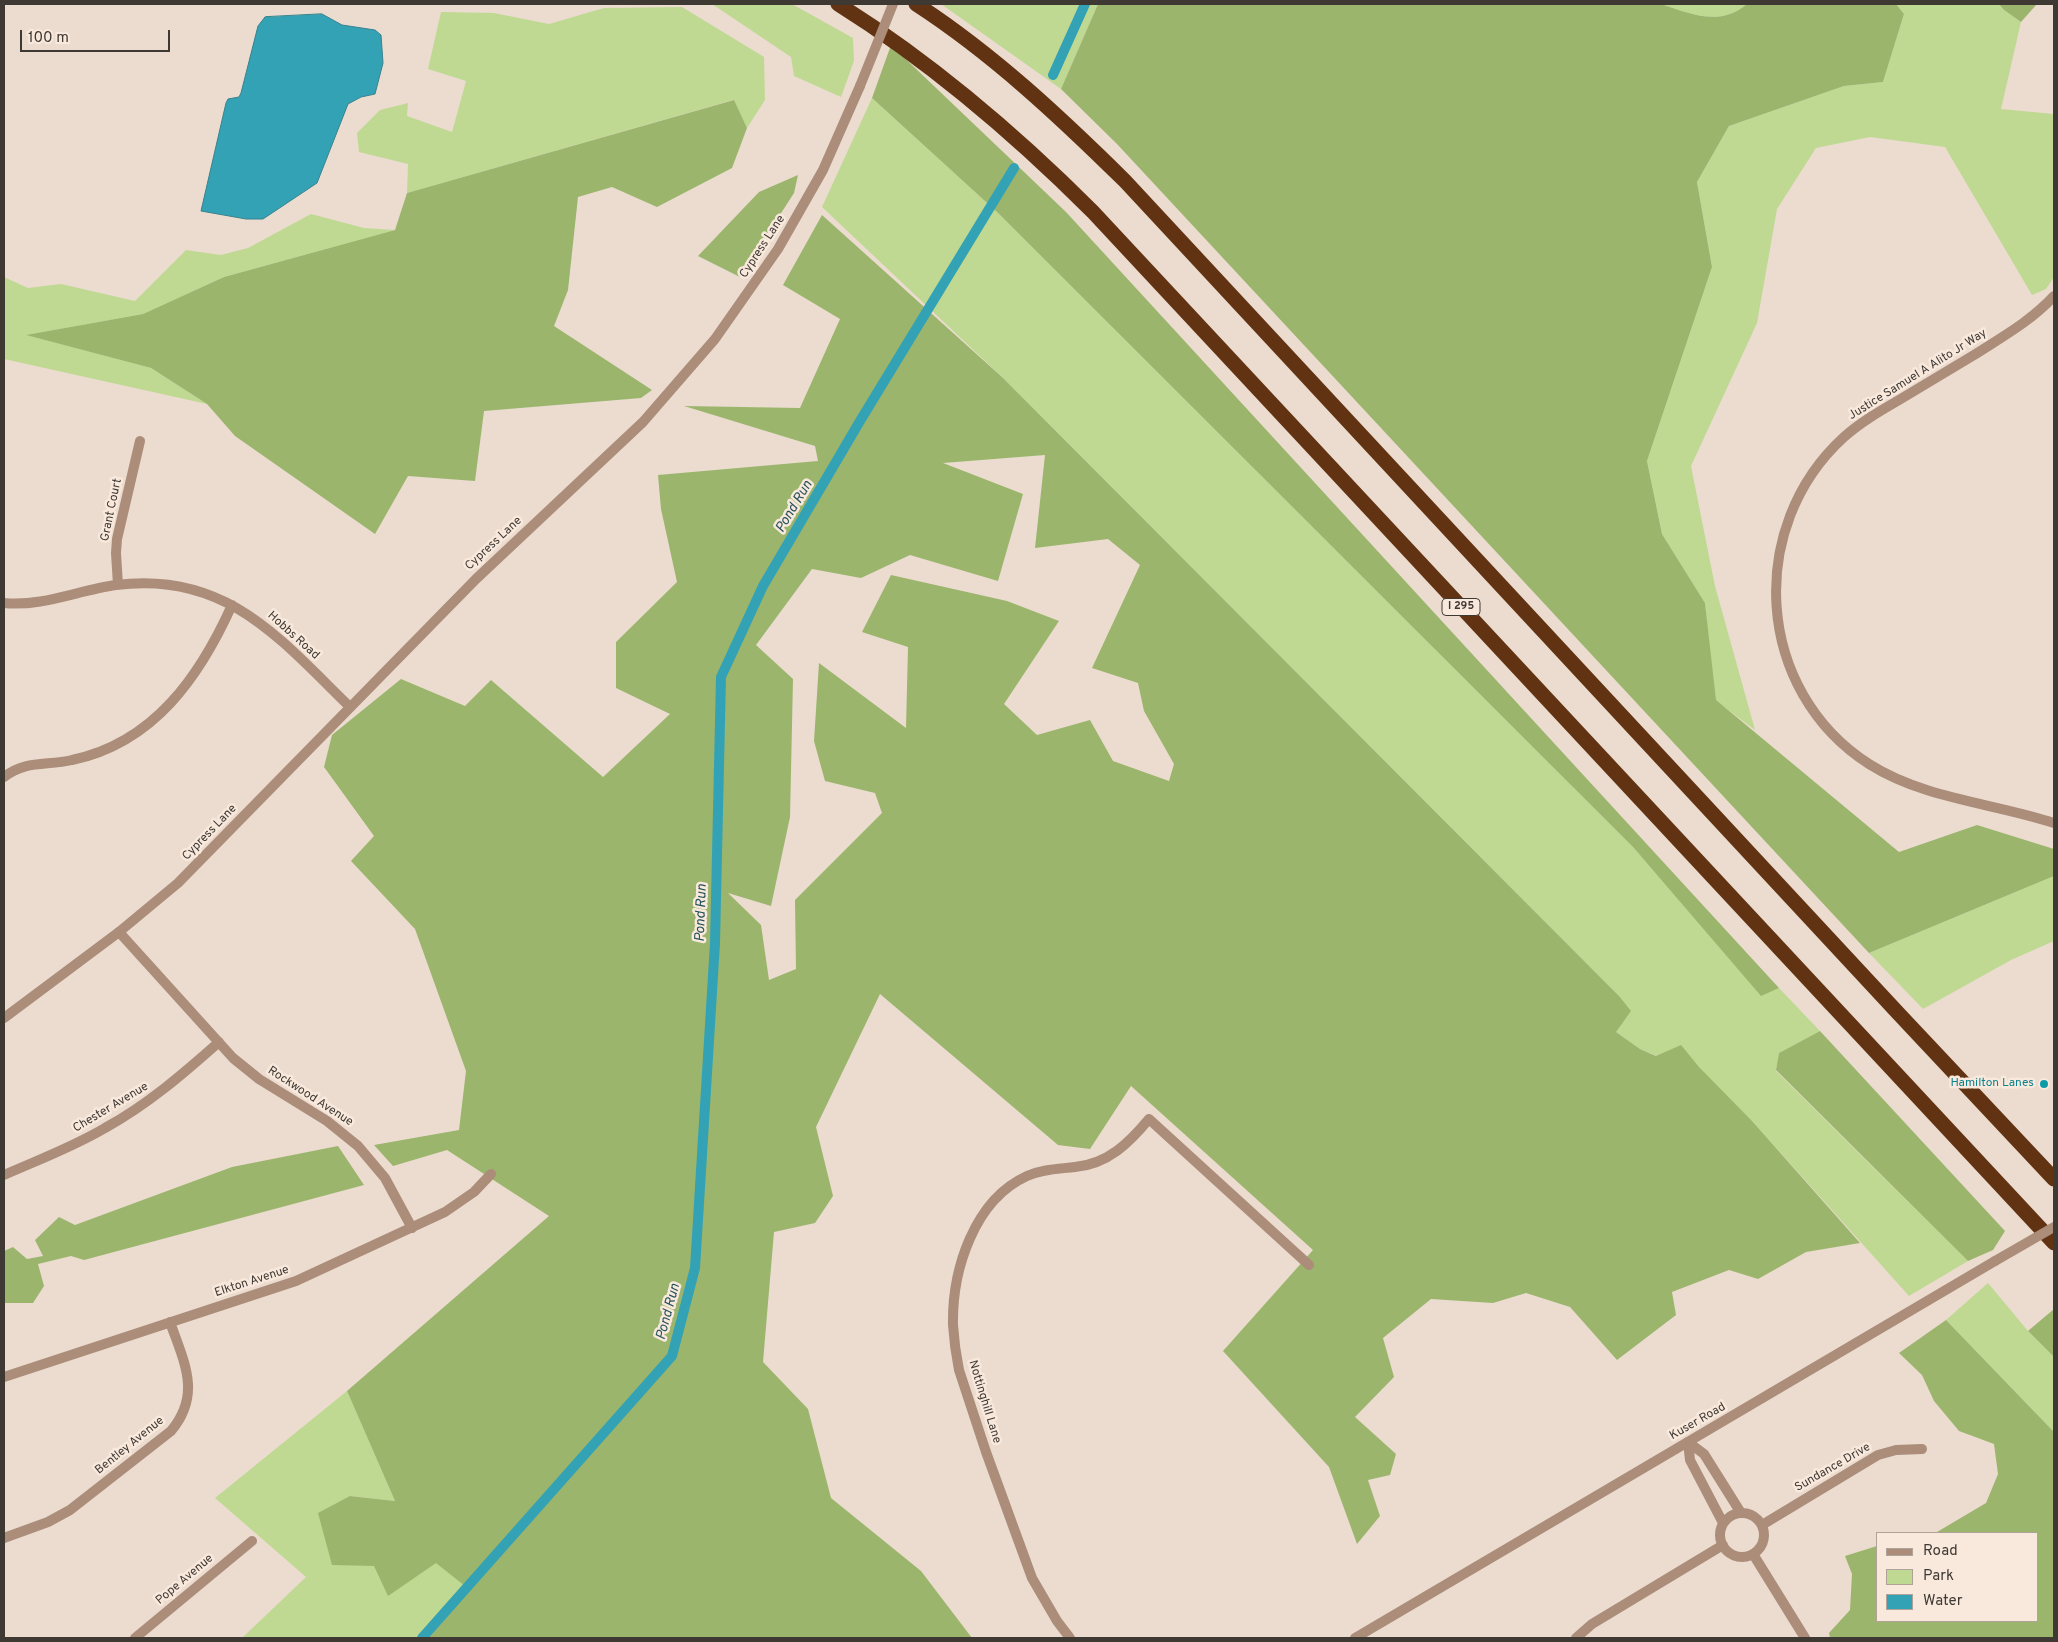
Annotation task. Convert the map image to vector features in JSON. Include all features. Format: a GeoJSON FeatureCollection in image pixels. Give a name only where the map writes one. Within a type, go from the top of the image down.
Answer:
{"type":"FeatureCollection","features":[{"type":"Feature","properties":{"kind":"highway","name":"I 295"},"geometry":{"type":"LineString","coordinates":[[838,4],[897,43],[969,97],[1045,164],[1094,212],[2054,1243]]}},
{"type":"Feature","properties":{"kind":"highway"},"geometry":{"type":"LineString","coordinates":[[916,4],[978,48],[1014,78],[1125,181],[1884,999],[2054,1179]]}},
{"type":"Feature","properties":{"kind":"street","name":"Cypress Lane"},"geometry":{"type":"LineString","coordinates":[[4,1018],[119,932],[178,883],[476,578],[643,422],[709,346],[747,295],[797,218],[823,170],[893,4]]}},
{"type":"Feature","properties":{"kind":"street","name":"Justice Samuel A Alito Jr Way"},"geometry":{"type":"LineString","coordinates":[[2054,296],[2014,330],[1862,424],[1829,452],[1810,478],[1791,513],[1779,554],[1776,579],[1779,626],[1790,667],[1804,695],[1821,720],[1851,751],[1890,776],[1914,786],[2054,823]]}},
{"type":"Feature","properties":{"kind":"street","name":"Grant Court"},"geometry":{"type":"LineString","coordinates":[[118,585],[117,539],[140,441]]}},
{"type":"Feature","properties":{"kind":"street","name":"Hobbs Road"},"geometry":{"type":"LineString","coordinates":[[4,603],[44,601],[118,585],[147,584],[183,588],[206,594],[232,605],[268,628],[350,707]]}},
{"type":"Feature","properties":{"kind":"street"},"geometry":{"type":"LineString","coordinates":[[4,777],[27,765],[72,760],[116,746],[151,723],[180,695],[196,673],[221,629],[232,605]]}},
{"type":"Feature","properties":{"kind":"street","name":"Rockwood Avenue"},"geometry":{"type":"LineString","coordinates":[[119,932],[233,1058],[258,1079],[327,1121],[358,1146],[385,1178],[412,1228]]}},
{"type":"Feature","properties":{"kind":"street","name":"Chester Avenue"},"geometry":{"type":"LineString","coordinates":[[4,1175],[76,1144],[134,1111],[175,1081],[218,1042]]}},
{"type":"Feature","properties":{"kind":"street","name":"Nottinghill Lane"},"geometry":{"type":"LineString","coordinates":[[1070,1638],[1044,1600],[1023,1555],[959,1370],[955,1349],[953,1325],[957,1283],[968,1246],[989,1207],[1000,1194],[1028,1176],[1044,1170],[1091,1164],[1106,1158],[1132,1140],[1149,1119],[1309,1265]]}},
{"type":"Feature","properties":{"kind":"street","name":"Elkton Avenue"},"geometry":{"type":"LineString","coordinates":[[4,1377],[296,1281],[446,1212],[462,1202],[491,1174]]}},
{"type":"Feature","properties":{"kind":"street","name":"Kuser Road"},"geometry":{"type":"LineString","coordinates":[[1355,1638],[2054,1227]]}},
{"type":"Feature","properties":{"kind":"street","name":"Bentley Avenue"},"geometry":{"type":"LineString","coordinates":[[4,1538],[48,1522],[70,1510],[171,1430],[178,1422],[188,1402],[189,1389],[187,1372],[170,1322]]}},
{"type":"Feature","properties":{"kind":"street"},"geometry":{"type":"LineString","coordinates":[[1688,1442],[1704,1454],[1741,1513]]}},
{"type":"Feature","properties":{"kind":"street"},"geometry":{"type":"LineString","coordinates":[[1688,1442],[1690,1460],[1724,1523]]}},
{"type":"Feature","properties":{"kind":"street","name":"Sundance Drive"},"geometry":{"type":"LineString","coordinates":[[1762,1524],[1878,1455],[1896,1450],[1922,1449]]}},
{"type":"Feature","properties":{"kind":"street"},"geometry":{"type":"LineString","coordinates":[[1741,1513],[1753,1516],[1762,1524],[1764,1534],[1762,1543],[1753,1554],[1748,1556],[1736,1556],[1726,1550],[1720,1534],[1724,1523],[1731,1516],[1741,1513]]}},
{"type":"Feature","properties":{"kind":"street","name":"Pope Avenue"},"geometry":{"type":"LineString","coordinates":[[135,1638],[252,1541]]}},
{"type":"Feature","properties":{"kind":"street"},"geometry":{"type":"LineString","coordinates":[[1576,1638],[1592,1624],[1723,1545]]}},
{"type":"Feature","properties":{"kind":"street"},"geometry":{"type":"LineString","coordinates":[[1753,1554],[1805,1638]]}},
{"type":"Feature","properties":{"kind":"green space"},"geometry":{"type":"Polygon","coordinates":[[[712,4],[792,4],[853,38],[854,61],[841,97],[794,76],[791,57],[712,4]]]}},
{"type":"Feature","properties":{"kind":"green space"},"geometry":{"type":"Polygon","coordinates":[[[941,4],[1098,4],[1061,89],[941,4]]]}},
{"type":"Feature","properties":{"kind":"green space"},"geometry":{"type":"Polygon","coordinates":[[[1098,4],[1661,4],[1694,14],[1716,17],[1737,11],[1747,4],[1896,4],[1904,14],[1883,82],[1844,86],[1729,126],[1697,182],[1712,267],[1647,461],[1662,534],[1705,603],[1716,700],[1899,852],[1977,825],[2054,849],[2054,876],[1869,953],[1117,144],[1061,89],[1098,4]]]}},
{"type":"Feature","properties":{"kind":"green space"},"geometry":{"type":"Polygon","coordinates":[[[1661,4],[1747,4],[1737,11],[1716,17],[1694,14],[1661,4]]]}},
{"type":"Feature","properties":{"kind":"green space"},"geometry":{"type":"Polygon","coordinates":[[[1896,4],[1999,4],[2021,22],[2001,109],[2054,114],[2054,277],[2046,289],[2032,295],[1945,147],[1870,137],[1816,148],[1777,209],[1757,323],[1691,466],[1715,586],[1755,730],[1715,700],[1705,603],[1662,534],[1647,461],[1712,267],[1697,182],[1729,126],[1844,86],[1883,82],[1904,14],[1896,4]]]}},
{"type":"Feature","properties":{"kind":"green space"},"geometry":{"type":"Polygon","coordinates":[[[1999,4],[2037,4],[2021,22],[1999,4]]]}},
{"type":"Feature","properties":{"kind":"green space"},"geometry":{"type":"Polygon","coordinates":[[[682,7],[764,57],[765,100],[747,128],[733,100],[407,193],[408,164],[359,152],[357,133],[380,110],[408,103],[407,116],[452,132],[466,81],[428,69],[441,12],[494,13],[549,24],[604,8],[682,7]]]}},
{"type":"Feature","properties":{"kind":"green space"},"geometry":{"type":"Polygon","coordinates":[[[891,45],[1066,212],[1779,988],[1761,996],[1633,847],[997,212],[872,98],[891,45]]]}},
{"type":"Feature","properties":{"kind":"green space"},"geometry":{"type":"Polygon","coordinates":[[[872,98],[997,212],[1633,847],[1761,995],[1779,988],[1820,1031],[1779,1053],[1776,1071],[1968,1261],[1909,1296],[1753,1122],[1706,1076],[1640,1049],[1616,1032],[1619,996],[1002,377],[822,207],[872,98]]]}},
{"type":"Feature","properties":{"kind":"green space"},"geometry":{"type":"Polygon","coordinates":[[[734,100],[747,128],[732,168],[657,207],[612,187],[578,197],[568,290],[554,326],[652,390],[641,398],[484,411],[475,481],[408,476],[375,534],[235,436],[207,404],[151,368],[26,335],[143,314],[224,277],[395,230],[407,193],[734,100]]]}},
{"type":"Feature","properties":{"kind":"green space"},"geometry":{"type":"Polygon","coordinates":[[[798,175],[794,193],[740,277],[698,256],[759,192],[798,175]]]}},
{"type":"Feature","properties":{"kind":"green space"},"geometry":{"type":"Polygon","coordinates":[[[311,214],[364,228],[395,230],[224,277],[143,314],[27,335],[151,368],[207,404],[4,359],[4,277],[28,288],[61,284],[135,301],[186,250],[221,255],[248,248],[311,214]]]}},
{"type":"Feature","properties":{"kind":"green space"},"geometry":{"type":"Polygon","coordinates":[[[822,215],[1002,377],[1619,996],[1631,1011],[1616,1032],[1640,1049],[1656,1056],[1681,1045],[1699,1067],[1753,1122],[1860,1243],[1806,1252],[1758,1279],[1729,1270],[1672,1292],[1676,1315],[1617,1360],[1570,1307],[1526,1293],[1493,1303],[1431,1299],[1383,1338],[1394,1377],[1355,1417],[1396,1454],[1390,1475],[1368,1480],[1380,1516],[1357,1544],[1329,1467],[1223,1351],[1313,1250],[1131,1086],[1090,1149],[1058,1145],[880,994],[816,1127],[833,1196],[815,1223],[774,1232],[763,1362],[808,1409],[831,1498],[921,1571],[972,1638],[428,1638],[470,1590],[436,1563],[388,1596],[374,1566],[332,1565],[318,1513],[350,1496],[395,1501],[347,1391],[549,1216],[447,1150],[393,1166],[374,1145],[459,1130],[466,1071],[415,929],[351,861],[374,836],[324,767],[332,735],[401,679],[465,706],[491,680],[603,777],[670,714],[616,688],[616,642],[677,582],[661,509],[658,475],[818,461],[815,446],[684,406],[800,408],[840,319],[783,285],[822,215]],[[1045,455],[943,463],[1023,494],[998,581],[910,555],[861,578],[812,569],[756,645],[793,679],[790,817],[771,906],[728,893],[761,925],[769,980],[796,969],[795,900],[882,813],[875,793],[825,781],[814,741],[819,663],[906,728],[908,647],[862,632],[891,575],[1007,601],[1059,621],[1004,704],[1037,735],[1090,720],[1113,761],[1169,781],[1174,764],[1144,711],[1138,683],[1092,668],[1140,565],[1108,539],[1035,548],[1045,455]]]}},
{"type":"Feature","properties":{"kind":"green space"},"geometry":{"type":"Polygon","coordinates":[[[2054,876],[2054,941],[2011,960],[1923,1009],[1869,953],[2054,876]]]}},
{"type":"Feature","properties":{"kind":"green space"},"geometry":{"type":"Polygon","coordinates":[[[1820,1031],[2005,1231],[1993,1250],[1968,1261],[1776,1070],[1779,1053],[1820,1031]]]}},
{"type":"Feature","properties":{"kind":"green space"},"geometry":{"type":"Polygon","coordinates":[[[338,1146],[364,1185],[84,1260],[71,1256],[38,1264],[44,1286],[33,1303],[4,1303],[4,1251],[13,1247],[27,1259],[43,1256],[35,1240],[59,1217],[75,1225],[232,1167],[338,1146]]]}},
{"type":"Feature","properties":{"kind":"green space"},"geometry":{"type":"Polygon","coordinates":[[[1988,1283],[2028,1331],[2054,1357],[2054,1432],[1946,1320],[1988,1283]]]}},
{"type":"Feature","properties":{"kind":"green space"},"geometry":{"type":"Polygon","coordinates":[[[2054,1309],[2054,1357],[2028,1331],[2054,1309]]]}},
{"type":"Feature","properties":{"kind":"green space"},"geometry":{"type":"Polygon","coordinates":[[[1946,1320],[2054,1432],[2054,1638],[1830,1638],[1829,1633],[1850,1610],[1852,1574],[1845,1556],[1876,1546],[1876,1622],[2038,1622],[2038,1532],[1937,1532],[1986,1503],[1998,1474],[1994,1444],[1959,1431],[1934,1401],[1922,1375],[1899,1353],[1946,1320]]]}},
{"type":"Feature","properties":{"kind":"green space"},"geometry":{"type":"Polygon","coordinates":[[[347,1391],[395,1501],[350,1496],[471,1589],[428,1638],[242,1638],[306,1577],[215,1498],[347,1391]]]}},
{"type":"Feature","properties":{"kind":"water"},"geometry":{"type":"Polygon","coordinates":[[[322,14],[342,25],[375,30],[381,35],[383,63],[375,94],[361,97],[348,104],[317,183],[263,219],[246,219],[201,211],[226,103],[228,99],[239,97],[241,93],[258,26],[265,17],[322,14]]]}},
{"type":"Feature","properties":{"kind":"waterway","name":"Pond Run"},"geometry":{"type":"LineString","coordinates":[[1053,75],[1085,4]]}},
{"type":"Feature","properties":{"kind":"waterway","name":"Pond Run"},"geometry":{"type":"LineString","coordinates":[[422,1638],[672,1356],[695,1268],[715,943],[721,677],[763,586],[860,421],[1014,168]]}},
{"type":"Feature","properties":{"kind":"place","name":"Hamilton Lanes"},"geometry":{"type":"Point","coordinates":[2044,1084]}}]}
